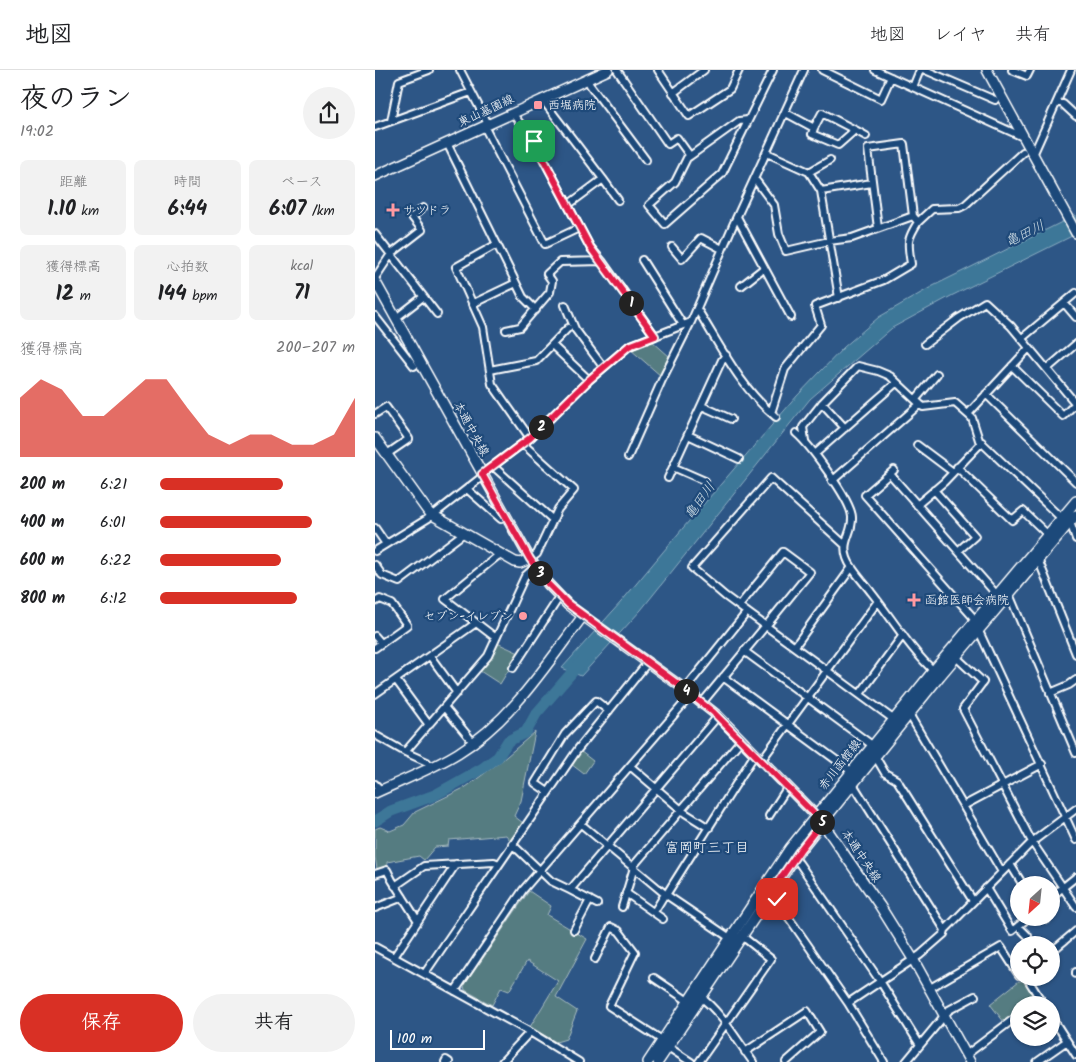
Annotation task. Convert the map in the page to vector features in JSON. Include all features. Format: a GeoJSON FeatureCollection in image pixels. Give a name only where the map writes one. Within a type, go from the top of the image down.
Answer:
{"type":"FeatureCollection","features":[{"type":"Feature","properties":{"kind":"street"},"geometry":{"type":"LineString","coordinates":[[391,121],[399,81],[429,70]]}},
{"type":"Feature","properties":{"kind":"street"},"geometry":{"type":"LineString","coordinates":[[460,70],[545,244],[579,228]]}},
{"type":"Feature","properties":{"kind":"street"},"geometry":{"type":"LineString","coordinates":[[617,70],[668,144],[677,138],[690,156]]}},
{"type":"Feature","properties":{"kind":"street"},"geometry":{"type":"LineString","coordinates":[[658,70],[689,116],[730,89],[739,70]]}},
{"type":"Feature","properties":{"kind":"street"},"geometry":{"type":"LineString","coordinates":[[673,93],[705,70]]}},
{"type":"Feature","properties":{"kind":"street"},"geometry":{"type":"LineString","coordinates":[[748,120],[739,121],[690,156],[675,182],[649,205],[665,224],[722,174],[773,70]]}},
{"type":"Feature","properties":{"kind":"street"},"geometry":{"type":"LineString","coordinates":[[628,457],[805,70]]}},
{"type":"Feature","properties":{"kind":"street"},"geometry":{"type":"LineString","coordinates":[[822,70],[881,99],[891,77]]}},
{"type":"Feature","properties":{"kind":"street"},"geometry":{"type":"LineString","coordinates":[[875,70],[1024,138]]}},
{"type":"Feature","properties":{"kind":"street"},"geometry":{"type":"LineString","coordinates":[[913,87],[920,70]]}},
{"type":"Feature","properties":{"kind":"street"},"geometry":{"type":"LineString","coordinates":[[925,70],[995,100]]}},
{"type":"Feature","properties":{"kind":"street"},"geometry":{"type":"LineString","coordinates":[[987,70],[1076,233]]}},
{"type":"Feature","properties":{"kind":"street"},"geometry":{"type":"LineString","coordinates":[[1012,70],[1027,76],[1029,70]]}},
{"type":"Feature","properties":{"kind":"street"},"geometry":{"type":"LineString","coordinates":[[1033,155],[1071,70],[1076,74]]}},
{"type":"Feature","properties":{"kind":"street","name":"東山墓園線"},"geometry":{"type":"LineString","coordinates":[[375,175],[605,71]]}},
{"type":"Feature","properties":{"kind":"street"},"geometry":{"type":"LineString","coordinates":[[587,79],[646,160]]}},
{"type":"Feature","properties":{"kind":"street"},"geometry":{"type":"LineString","coordinates":[[375,127],[471,92]]}},
{"type":"Feature","properties":{"kind":"street"},"geometry":{"type":"LineString","coordinates":[[542,99],[618,200]]}},
{"type":"Feature","properties":{"kind":"street"},"geometry":{"type":"LineString","coordinates":[[1057,102],[1063,104],[1076,116]]}},
{"type":"Feature","properties":{"kind":"street"},"geometry":{"type":"LineString","coordinates":[[512,113],[534,141],[590,247],[655,336]]}},
{"type":"Feature","properties":{"kind":"street"},"geometry":{"type":"LineString","coordinates":[[786,113],[813,128]]}},
{"type":"Feature","properties":{"kind":"street"},"geometry":{"type":"LineString","coordinates":[[855,130],[838,145],[812,134],[813,128],[822,113],[855,130],[866,136]]}},
{"type":"Feature","properties":{"kind":"street"},"geometry":{"type":"LineString","coordinates":[[447,143],[523,297],[536,310]]}},
{"type":"Feature","properties":{"kind":"street"},"geometry":{"type":"LineString","coordinates":[[878,228],[868,149],[904,144],[913,216],[919,222]]}},
{"type":"Feature","properties":{"kind":"street"},"geometry":{"type":"LineString","coordinates":[[697,309],[745,386],[774,415],[785,369],[821,325],[815,306],[884,280],[911,264],[909,236],[932,209],[959,208],[965,205],[1023,152]]}},
{"type":"Feature","properties":{"kind":"street"},"geometry":{"type":"LineString","coordinates":[[767,153],[809,172],[821,191],[839,298]]}},
{"type":"Feature","properties":{"kind":"street"},"geometry":{"type":"LineString","coordinates":[[809,172],[830,160]]}},
{"type":"Feature","properties":{"kind":"street"},"geometry":{"type":"LineString","coordinates":[[568,205],[603,179]]}},
{"type":"Feature","properties":{"kind":"street"},"geometry":{"type":"LineString","coordinates":[[757,182],[774,204],[779,234],[786,251],[829,241],[852,238],[913,216]]}},
{"type":"Feature","properties":{"kind":"street"},"geometry":{"type":"LineString","coordinates":[[821,191],[872,183]]}},
{"type":"Feature","properties":{"kind":"street"},"geometry":{"type":"LineString","coordinates":[[375,279],[391,254],[422,230],[412,217],[423,208]]}},
{"type":"Feature","properties":{"kind":"street"},"geometry":{"type":"LineString","coordinates":[[737,217],[791,317]]}},
{"type":"Feature","properties":{"kind":"street"},"geometry":{"type":"LineString","coordinates":[[375,234],[437,314]]}},
{"type":"Feature","properties":{"kind":"street"},"geometry":{"type":"LineString","coordinates":[[672,246],[682,259],[701,238],[722,249]]}},
{"type":"Feature","properties":{"kind":"street"},"geometry":{"type":"LineString","coordinates":[[497,244],[455,267],[483,327],[492,384],[530,438]]}},
{"type":"Feature","properties":{"kind":"street"},"geometry":{"type":"LineString","coordinates":[[642,260],[683,326]]}},
{"type":"Feature","properties":{"kind":"street"},"geometry":{"type":"LineString","coordinates":[[506,330],[520,327],[536,310],[550,292],[552,281],[547,274],[560,262],[602,261]]}},
{"type":"Feature","properties":{"kind":"street"},"geometry":{"type":"LineString","coordinates":[[741,286],[764,268]]}},
{"type":"Feature","properties":{"kind":"street","name":"本通中央線"},"geometry":{"type":"LineString","coordinates":[[375,279],[483,475],[533,563],[548,584],[583,616],[648,662],[718,716],[819,819],[880,906],[913,959],[967,1059]]}},
{"type":"Feature","properties":{"kind":"street"},"geometry":{"type":"LineString","coordinates":[[472,304],[516,283]]}},
{"type":"Feature","properties":{"kind":"street"},"geometry":{"type":"LineString","coordinates":[[1021,339],[1076,293]]}},
{"type":"Feature","properties":{"kind":"street"},"geometry":{"type":"LineString","coordinates":[[396,318],[423,297]]}},
{"type":"Feature","properties":{"kind":"street"},"geometry":{"type":"LineString","coordinates":[[925,344],[959,318],[985,302],[1011,326],[1075,400],[1063,416],[1012,366]]}},
{"type":"Feature","properties":{"kind":"street"},"geometry":{"type":"LineString","coordinates":[[1064,304],[1076,317]]}},
{"type":"Feature","properties":{"kind":"street"},"geometry":{"type":"LineString","coordinates":[[565,305],[575,329],[601,364],[605,366]]}},
{"type":"Feature","properties":{"kind":"street"},"geometry":{"type":"LineString","coordinates":[[375,316],[414,366]]}},
{"type":"Feature","properties":{"kind":"street"},"geometry":{"type":"LineString","coordinates":[[375,551],[433,516],[493,466],[523,444],[589,380],[629,346],[691,322]]}},
{"type":"Feature","properties":{"kind":"street"},"geometry":{"type":"LineString","coordinates":[[489,370],[535,361],[569,328]]}},
{"type":"Feature","properties":{"kind":"street"},"geometry":{"type":"LineString","coordinates":[[552,344],[589,380]]}},
{"type":"Feature","properties":{"kind":"street"},"geometry":{"type":"LineString","coordinates":[[1047,369],[1076,344]]}},
{"type":"Feature","properties":{"kind":"street"},"geometry":{"type":"LineString","coordinates":[[968,414],[1029,348]]}},
{"type":"Feature","properties":{"kind":"street"},"geometry":{"type":"LineString","coordinates":[[668,478],[726,355]]}},
{"type":"Feature","properties":{"kind":"street"},"geometry":{"type":"LineString","coordinates":[[805,442],[803,427],[858,366],[878,370],[889,376],[923,406],[955,404],[973,418],[979,440],[1069,518],[1076,539]]}},
{"type":"Feature","properties":{"kind":"street"},"geometry":{"type":"LineString","coordinates":[[832,480],[918,402],[937,374]]}},
{"type":"Feature","properties":{"kind":"street"},"geometry":{"type":"LineString","coordinates":[[815,454],[897,383]]}},
{"type":"Feature","properties":{"kind":"street"},"geometry":{"type":"LineString","coordinates":[[986,394],[1076,482]]}},
{"type":"Feature","properties":{"kind":"street"},"geometry":{"type":"LineString","coordinates":[[823,403],[845,428]]}},
{"type":"Feature","properties":{"kind":"street"},"geometry":{"type":"LineString","coordinates":[[701,406],[731,420]]}},
{"type":"Feature","properties":{"kind":"street"},"geometry":{"type":"LineString","coordinates":[[375,414],[386,407],[409,439],[387,454]]}},
{"type":"Feature","properties":{"kind":"street"},"geometry":{"type":"LineString","coordinates":[[796,433],[815,454],[848,503],[852,524],[844,544],[852,567],[903,635],[936,673]]}},
{"type":"Feature","properties":{"kind":"street"},"geometry":{"type":"LineString","coordinates":[[688,435],[739,459]]}},
{"type":"Feature","properties":{"kind":"street"},"geometry":{"type":"LineString","coordinates":[[375,438],[433,516],[500,554],[521,563],[533,563]]}},
{"type":"Feature","properties":{"kind":"street"},"geometry":{"type":"LineString","coordinates":[[917,505],[955,470],[981,442]]}},
{"type":"Feature","properties":{"kind":"street"},"geometry":{"type":"LineString","coordinates":[[405,752],[488,656],[558,509],[574,490],[523,444]]}},
{"type":"Feature","properties":{"kind":"street"},"geometry":{"type":"LineString","coordinates":[[917,446],[955,470],[1012,520],[1023,511],[1047,534]]}},
{"type":"Feature","properties":{"kind":"street"},"geometry":{"type":"LineString","coordinates":[[493,466],[553,520]]}},
{"type":"Feature","properties":{"kind":"street"},"geometry":{"type":"LineString","coordinates":[[673,467],[705,481]]}},
{"type":"Feature","properties":{"kind":"street"},"geometry":{"type":"LineString","coordinates":[[997,595],[917,505],[892,472],[865,495],[976,625],[1076,840]]}},
{"type":"Feature","properties":{"kind":"street"},"geometry":{"type":"LineString","coordinates":[[844,544],[771,478],[692,568],[764,627],[795,646],[893,719]]}},
{"type":"Feature","properties":{"kind":"street"},"geometry":{"type":"LineString","coordinates":[[467,489],[501,520]]}},
{"type":"Feature","properties":{"kind":"street"},"geometry":{"type":"LineString","coordinates":[[934,490],[975,536],[958,551]]}},
{"type":"Feature","properties":{"kind":"street","name":"赤川函館線"},"geometry":{"type":"LineString","coordinates":[[648,1062],[665,1044],[698,995],[742,936],[851,771],[893,719],[936,673],[976,625],[1009,594],[1038,560],[1069,518],[1076,501]]}},
{"type":"Feature","properties":{"kind":"street","name":"赤川函館線"},"geometry":{"type":"LineString","coordinates":[[658,1062],[665,1044],[688,1001],[698,995],[730,938],[782,859],[853,784],[909,714],[936,673],[956,657],[997,595],[1047,534],[1069,518]]}},
{"type":"Feature","properties":{"kind":"street"},"geometry":{"type":"LineString","coordinates":[[375,528],[386,544]]}},
{"type":"Feature","properties":{"kind":"street"},"geometry":{"type":"LineString","coordinates":[[375,565],[382,575],[399,582],[464,534]]}},
{"type":"Feature","properties":{"kind":"street"},"geometry":{"type":"LineString","coordinates":[[702,703],[810,572],[783,552],[739,606]]}},
{"type":"Feature","properties":{"kind":"street"},"geometry":{"type":"LineString","coordinates":[[496,638],[445,599],[500,554]]}},
{"type":"Feature","properties":{"kind":"street"},"geometry":{"type":"LineString","coordinates":[[1038,560],[1076,654]]}},
{"type":"Feature","properties":{"kind":"street"},"geometry":{"type":"LineString","coordinates":[[795,646],[852,567]]}},
{"type":"Feature","properties":{"kind":"street"},"geometry":{"type":"LineString","coordinates":[[1009,594],[1076,753]]}},
{"type":"Feature","properties":{"kind":"street"},"geometry":{"type":"LineString","coordinates":[[513,668],[560,596]]}},
{"type":"Feature","properties":{"kind":"street"},"geometry":{"type":"LineString","coordinates":[[375,602],[380,599],[392,604],[407,625],[375,648]]}},
{"type":"Feature","properties":{"kind":"street"},"geometry":{"type":"LineString","coordinates":[[654,912],[758,758],[788,725],[878,601]]}},
{"type":"Feature","properties":{"kind":"street"},"geometry":{"type":"LineString","coordinates":[[689,684],[747,612]]}},
{"type":"Feature","properties":{"kind":"street"},"geometry":{"type":"LineString","coordinates":[[377,789],[431,767],[459,752],[500,720],[517,703],[583,616]]}},
{"type":"Feature","properties":{"kind":"street"},"geometry":{"type":"LineString","coordinates":[[375,694],[476,623]]}},
{"type":"Feature","properties":{"kind":"street"},"geometry":{"type":"LineString","coordinates":[[860,694],[903,635]]}},
{"type":"Feature","properties":{"kind":"street"},"geometry":{"type":"LineString","coordinates":[[375,636],[381,643]]}},
{"type":"Feature","properties":{"kind":"street"},"geometry":{"type":"LineString","coordinates":[[744,651],[872,745]]}},
{"type":"Feature","properties":{"kind":"street"},"geometry":{"type":"LineString","coordinates":[[430,656],[457,693]]}},
{"type":"Feature","properties":{"kind":"street"},"geometry":{"type":"LineString","coordinates":[[956,657],[983,682],[963,709],[1033,842],[1076,907]]}},
{"type":"Feature","properties":{"kind":"street"},"geometry":{"type":"LineString","coordinates":[[425,973],[578,749],[648,662]]}},
{"type":"Feature","properties":{"kind":"street"},"geometry":{"type":"LineString","coordinates":[[723,677],[851,771]]}},
{"type":"Feature","properties":{"kind":"street"},"geometry":{"type":"LineString","coordinates":[[396,680],[429,725]]}},
{"type":"Feature","properties":{"kind":"street"},"geometry":{"type":"LineString","coordinates":[[1051,692],[1076,680]]}},
{"type":"Feature","properties":{"kind":"street"},"geometry":{"type":"LineString","coordinates":[[455,991],[523,890],[691,694]]}},
{"type":"Feature","properties":{"kind":"street"},"geometry":{"type":"LineString","coordinates":[[548,792],[535,783],[565,734],[596,701],[609,711]]}},
{"type":"Feature","properties":{"kind":"street"},"geometry":{"type":"LineString","coordinates":[[444,708],[473,742]]}},
{"type":"Feature","properties":{"kind":"street"},"geometry":{"type":"LineString","coordinates":[[909,714],[1002,872]]}},
{"type":"Feature","properties":{"kind":"street"},"geometry":{"type":"LineString","coordinates":[[569,890],[718,716]]}},
{"type":"Feature","properties":{"kind":"street"},"geometry":{"type":"LineString","coordinates":[[375,735],[427,762],[431,767]]}},
{"type":"Feature","properties":{"kind":"street"},"geometry":{"type":"LineString","coordinates":[[621,907],[635,864],[741,740]]}},
{"type":"Feature","properties":{"kind":"street"},"geometry":{"type":"LineString","coordinates":[[875,756],[885,773],[897,780],[973,901]]}},
{"type":"Feature","properties":{"kind":"street"},"geometry":{"type":"LineString","coordinates":[[963,806],[1041,764]]}},
{"type":"Feature","properties":{"kind":"street"},"geometry":{"type":"LineString","coordinates":[[630,766],[681,810],[709,828]]}},
{"type":"Feature","properties":{"kind":"street"},"geometry":{"type":"LineString","coordinates":[[853,784],[945,930]]}},
{"type":"Feature","properties":{"kind":"street"},"geometry":{"type":"LineString","coordinates":[[769,816],[787,788]]}},
{"type":"Feature","properties":{"kind":"street"},"geometry":{"type":"LineString","coordinates":[[848,1004],[913,959],[944,934],[945,930],[973,901],[1033,842],[1076,809]]}},
{"type":"Feature","properties":{"kind":"street"},"geometry":{"type":"LineString","coordinates":[[581,824],[665,895],[730,938]]}},
{"type":"Feature","properties":{"kind":"street"},"geometry":{"type":"LineString","coordinates":[[512,844],[551,881],[597,904]]}},
{"type":"Feature","properties":{"kind":"street"},"geometry":{"type":"LineString","coordinates":[[794,858],[880,982],[920,1045]]}},
{"type":"Feature","properties":{"kind":"street"},"geometry":{"type":"LineString","coordinates":[[395,886],[424,866],[494,862],[499,864]]}},
{"type":"Feature","properties":{"kind":"street"},"geometry":{"type":"LineString","coordinates":[[394,957],[457,864]]}},
{"type":"Feature","properties":{"kind":"street"},"geometry":{"type":"LineString","coordinates":[[1010,864],[1017,876]]}},
{"type":"Feature","properties":{"kind":"street"},"geometry":{"type":"LineString","coordinates":[[375,874],[387,870],[418,921]]}},
{"type":"Feature","properties":{"kind":"street"},"geometry":{"type":"LineString","coordinates":[[1060,890],[1076,877]]}},
{"type":"Feature","properties":{"kind":"street"},"geometry":{"type":"LineString","coordinates":[[986,888],[1012,930],[1018,926],[1027,936]]}},
{"type":"Feature","properties":{"kind":"street"},"geometry":{"type":"LineString","coordinates":[[771,892],[848,1004],[884,1062]]}},
{"type":"Feature","properties":{"kind":"street"},"geometry":{"type":"LineString","coordinates":[[626,893],[663,919]]}},
{"type":"Feature","properties":{"kind":"street"},"geometry":{"type":"LineString","coordinates":[[375,908],[403,898]]}},
{"type":"Feature","properties":{"kind":"street"},"geometry":{"type":"LineString","coordinates":[[575,930],[590,900]]}},
{"type":"Feature","properties":{"kind":"street"},"geometry":{"type":"LineString","coordinates":[[595,959],[611,927],[619,931],[635,952],[609,1006],[691,1062]]}},
{"type":"Feature","properties":{"kind":"street"},"geometry":{"type":"LineString","coordinates":[[1060,944],[1076,931]]}},
{"type":"Feature","properties":{"kind":"street"},"geometry":{"type":"LineString","coordinates":[[699,1062],[771,959],[742,936]]}},
{"type":"Feature","properties":{"kind":"street"},"geometry":{"type":"LineString","coordinates":[[375,947],[530,1032],[579,1062]]}},
{"type":"Feature","properties":{"kind":"street"},"geometry":{"type":"LineString","coordinates":[[930,988],[1001,947],[1010,961]]}},
{"type":"Feature","properties":{"kind":"street"},"geometry":{"type":"LineString","coordinates":[[654,978],[688,1001]]}},
{"type":"Feature","properties":{"kind":"street"},"geometry":{"type":"LineString","coordinates":[[698,995],[706,1001],[725,1024],[753,1062]]}},
{"type":"Feature","properties":{"kind":"street"},"geometry":{"type":"LineString","coordinates":[[906,1062],[949,1010],[975,996]]}},
{"type":"Feature","properties":{"kind":"street"},"geometry":{"type":"LineString","coordinates":[[745,1052],[807,1011],[821,1032],[786,1062]]}},
{"type":"Feature","properties":{"kind":"street"},"geometry":{"type":"LineString","coordinates":[[967,1059],[1010,1023]]}},
{"type":"Feature","properties":{"kind":"street"},"geometry":{"type":"LineString","coordinates":[[1060,1031],[1076,1055]]}},
{"type":"Feature","properties":{"kind":"street"},"geometry":{"type":"LineString","coordinates":[[502,1062],[530,1032]]}},
{"type":"Feature","properties":{"kind":"street"},"geometry":{"type":"LineString","coordinates":[[1037,1062],[1067,1042]]}},
{"type":"Feature","properties":{"kind":"street"},"geometry":{"type":"LineString","coordinates":[[445,1062],[446,1060],[449,1062]]}},
{"type":"Feature","properties":{"kind":"green space"},"geometry":{"type":"Polygon","coordinates":[[[652,341],[670,357],[661,376],[630,349],[652,341]]]}},
{"type":"Feature","properties":{"kind":"green space"},"geometry":{"type":"Polygon","coordinates":[[[497,643],[519,653],[500,684],[480,671],[489,661],[497,643]]]}},
{"type":"Feature","properties":{"kind":"green space"},"geometry":{"type":"Polygon","coordinates":[[[535,732],[521,801],[514,816],[523,823],[510,840],[506,835],[449,840],[448,846],[435,847],[424,860],[419,856],[387,862],[387,867],[377,869],[375,829],[380,827],[390,831],[404,825],[415,812],[466,787],[500,762],[535,732]]]}},
{"type":"Feature","properties":{"kind":"green space"},"geometry":{"type":"Polygon","coordinates":[[[580,751],[593,761],[584,774],[571,764],[580,751]]]}},
{"type":"Feature","properties":{"kind":"green space"},"geometry":{"type":"Polygon","coordinates":[[[529,891],[551,906],[547,915],[587,939],[556,997],[577,1011],[566,1039],[556,1042],[530,1027],[558,981],[527,961],[509,991],[501,988],[492,1005],[465,990],[464,986],[529,891]]]}},
{"type":"Feature","properties":{"kind":"green space"},"geometry":{"type":"Polygon","coordinates":[[[1013,986],[1029,986],[1035,996],[1010,996],[1010,1018],[1004,1022],[990,1004],[1013,986]]]}},
{"type":"Feature","properties":{"kind":"water"},"geometry":{"type":"Polygon","coordinates":[[[1076,215],[1076,234],[951,296],[892,328],[810,399],[641,610],[581,676],[562,668],[797,396],[844,347],[879,317],[933,286],[1076,215]]]}},
{"type":"Feature","properties":{"kind":"waterway","name":"亀田川"},"geometry":{"type":"LineString","coordinates":[[375,821],[391,811],[435,795],[483,768],[498,757],[508,741],[526,732],[536,714],[581,662]]}},
{"type":"Feature","properties":{"kind":"place","name":"西堀病院"},"geometry":{"type":"Point","coordinates":[538,105]}},
{"type":"Feature","properties":{"kind":"place","name":"サツドラ"},"geometry":{"type":"Point","coordinates":[393,210]}},
{"type":"Feature","properties":{"kind":"place","name":"函館医師会病院"},"geometry":{"type":"Point","coordinates":[914,600]}},
{"type":"Feature","properties":{"kind":"place","name":"セブン-イレブン"},"geometry":{"type":"Point","coordinates":[523,616]}},
{"type":"Feature","properties":{"kind":"district","name":"富岡町三丁目"},"geometry":{"type":"Point","coordinates":[707,848]}},
{"type":"Feature","properties":{"kind":"route"},"geometry":{"type":"LineString","coordinates":[[534,141],[590,247],[655,336],[629,346],[589,380],[530,438],[482,474],[530,559],[548,584],[568,604],[713,712],[822,822],[771,892],[777,899]]}}]}
